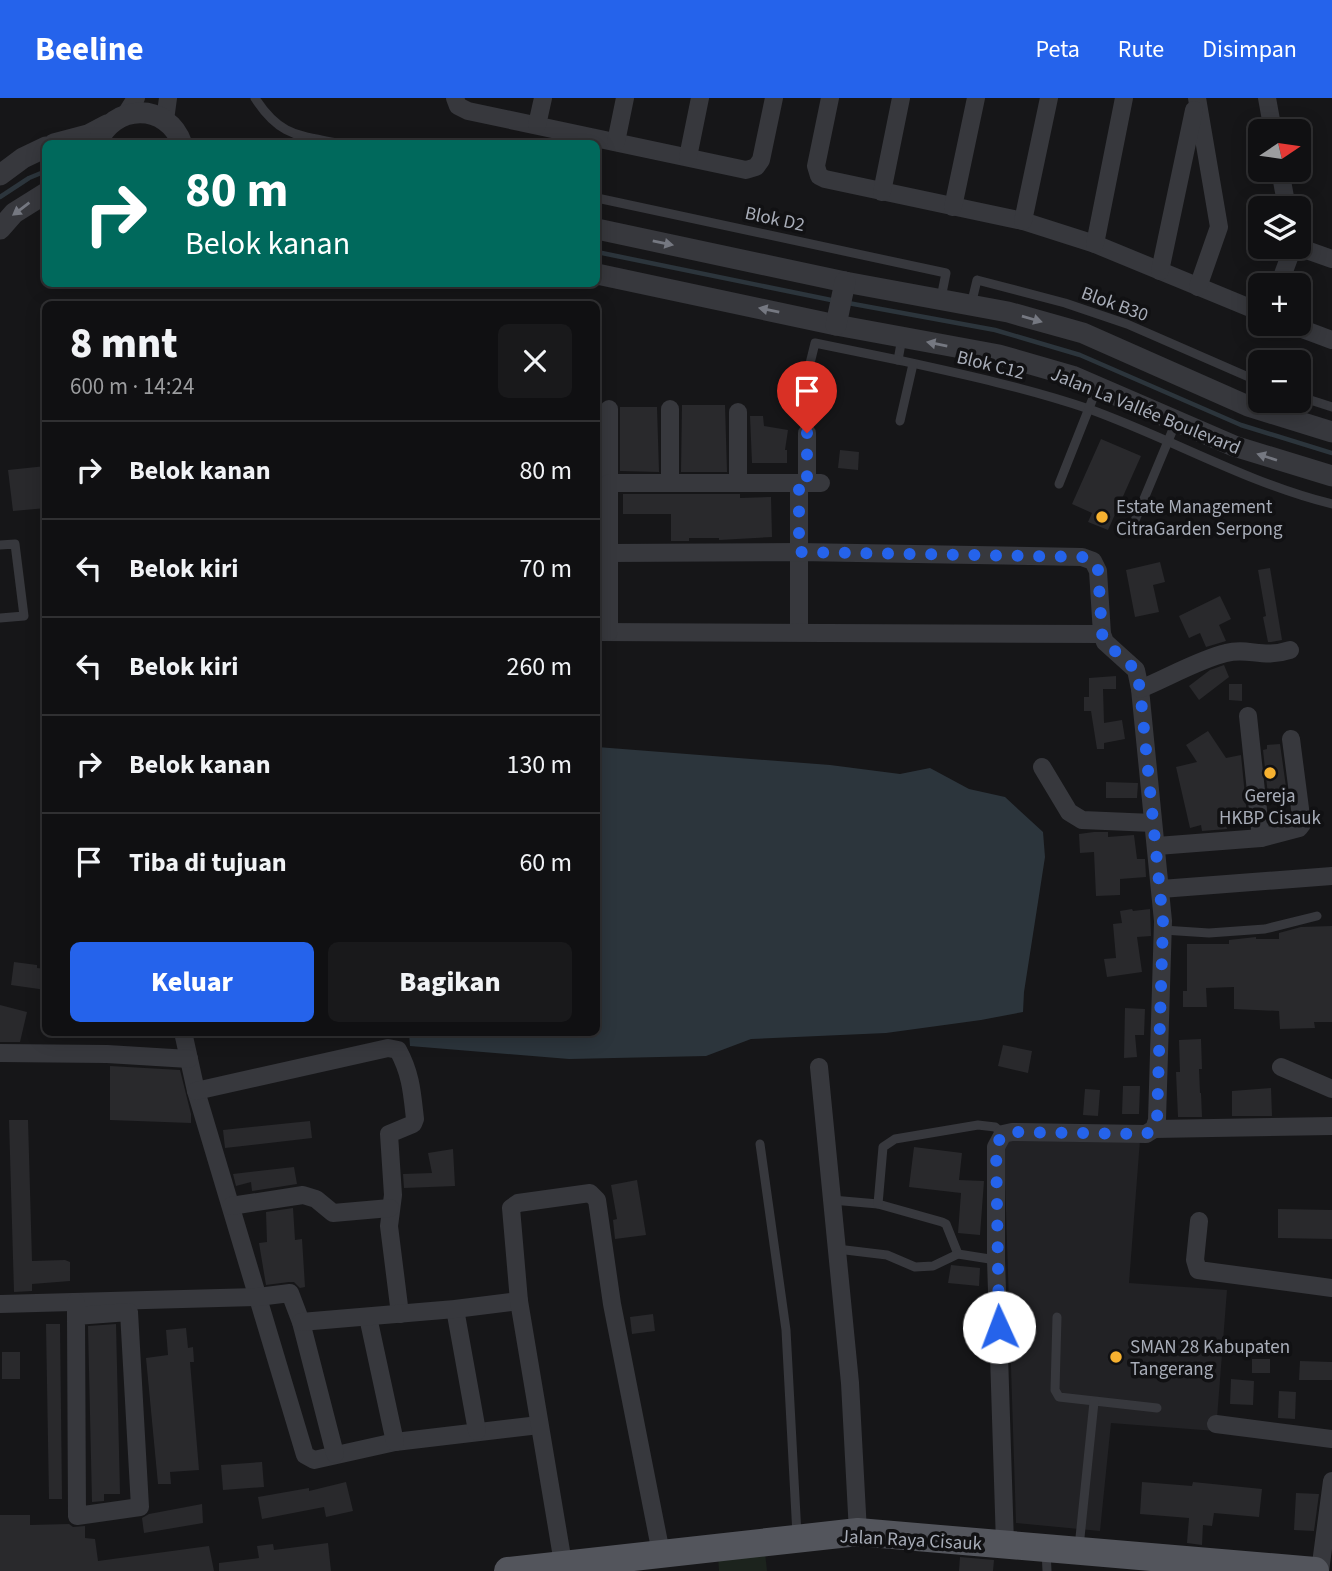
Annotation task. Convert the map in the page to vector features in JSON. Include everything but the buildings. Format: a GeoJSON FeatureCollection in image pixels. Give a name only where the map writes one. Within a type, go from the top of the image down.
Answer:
{"type":"FeatureCollection","features":[{"type":"Feature","properties":{"kind":"main road","name":"Jalan Raya Cisauk"},"geometry":{"type":"LineString","coordinates":[[508,1571],[563,1563],[675,1558],[797,1537],[858,1532],[1005,1544],[1046,1560],[1079,1550],[1265,1569],[1318,1571]]}},
{"type":"Feature","properties":{"kind":"street"},"geometry":{"type":"LineString","coordinates":[[165,120],[168,98]]}},
{"type":"Feature","properties":{"kind":"street"},"geometry":{"type":"LineString","coordinates":[[455,98],[458,106],[468,111],[746,170],[756,167],[761,160],[774,98]]}},
{"type":"Feature","properties":{"kind":"street"},"geometry":{"type":"LineString","coordinates":[[537,125],[543,98]]}},
{"type":"Feature","properties":{"kind":"street"},"geometry":{"type":"LineString","coordinates":[[616,142],[625,98]]}},
{"type":"Feature","properties":{"kind":"street"},"geometry":{"type":"LineString","coordinates":[[688,157],[700,98]]}},
{"type":"Feature","properties":{"kind":"street"},"geometry":{"type":"LineString","coordinates":[[831,98],[817,166],[819,176],[1023,221],[1095,244],[1248,307]]}},
{"type":"Feature","properties":{"kind":"street"},"geometry":{"type":"LineString","coordinates":[[882,192],[901,98]]}},
{"type":"Feature","properties":{"kind":"street"},"geometry":{"type":"LineString","coordinates":[[953,206],[976,98]]}},
{"type":"Feature","properties":{"kind":"street"},"geometry":{"type":"LineString","coordinates":[[1023,221],[1049,98]]}},
{"type":"Feature","properties":{"kind":"street"},"geometry":{"type":"LineString","coordinates":[[1095,244],[1124,98]]}},
{"type":"Feature","properties":{"kind":"street"},"geometry":{"type":"LineString","coordinates":[[1160,271],[1197,98]]}},
{"type":"Feature","properties":{"kind":"street"},"geometry":{"type":"LineString","coordinates":[[1197,98],[1219,227],[1198,287]]}},
{"type":"Feature","properties":{"kind":"street"},"geometry":{"type":"LineString","coordinates":[[1267,98],[1271,119]]}},
{"type":"Feature","properties":{"kind":"street"},"geometry":{"type":"LineString","coordinates":[[98,140],[100,135],[124,112]]}},
{"type":"Feature","properties":{"kind":"street"},"geometry":{"type":"LineString","coordinates":[[69,140],[88,135],[124,112],[139,112],[153,114],[165,120],[186,140]]}},
{"type":"Feature","properties":{"kind":"street"},"geometry":{"type":"LineString","coordinates":[[0,175],[23,158],[42,149]]}},
{"type":"Feature","properties":{"kind":"street"},"geometry":{"type":"LineString","coordinates":[[0,229],[14,213],[42,196]]}},
{"type":"Feature","properties":{"kind":"street"},"geometry":{"type":"LineString","coordinates":[[600,230],[845,282],[1008,312],[1083,333],[1248,406],[1332,432]]}},
{"type":"Feature","properties":{"kind":"street"},"geometry":{"type":"LineString","coordinates":[[1311,252],[1332,259]]}},
{"type":"Feature","properties":{"kind":"street","name":"Jalan La Vallée Boulevard"},"geometry":{"type":"LineString","coordinates":[[600,275],[836,325],[999,355],[1072,376],[1234,446],[1332,476]]}},
{"type":"Feature","properties":{"kind":"street"},"geometry":{"type":"LineString","coordinates":[[836,325],[845,282]]}},
{"type":"Feature","properties":{"kind":"street"},"geometry":{"type":"LineString","coordinates":[[1311,332],[1332,340]]}},
{"type":"Feature","properties":{"kind":"street"},"geometry":{"type":"LineString","coordinates":[[609,409],[603,453],[609,483],[603,515],[603,632],[1102,634]]}},
{"type":"Feature","properties":{"kind":"street"},"geometry":{"type":"LineString","coordinates":[[670,409],[670,483]]}},
{"type":"Feature","properties":{"kind":"street"},"geometry":{"type":"LineString","coordinates":[[737,412],[738,483]]}},
{"type":"Feature","properties":{"kind":"street"},"geometry":{"type":"LineString","coordinates":[[799,631],[799,552],[809,483],[807,433]]}},
{"type":"Feature","properties":{"kind":"street"},"geometry":{"type":"LineString","coordinates":[[609,483],[809,483]]}},
{"type":"Feature","properties":{"kind":"street"},"geometry":{"type":"LineString","coordinates":[[605,564],[799,552],[1082,557],[1093,561],[1098,570],[1102,634],[1105,642],[1136,670],[1157,846],[1163,930],[1157,1120],[1154,1129]]}},
{"type":"Feature","properties":{"kind":"street"},"geometry":{"type":"LineString","coordinates":[[1140,689],[1226,653],[1242,651],[1258,655],[1277,655],[1290,650]]}},
{"type":"Feature","properties":{"kind":"street"},"geometry":{"type":"LineString","coordinates":[[1248,716],[1261,838]]}},
{"type":"Feature","properties":{"kind":"street"},"geometry":{"type":"LineString","coordinates":[[1157,846],[1261,838],[1296,829],[1302,824],[1292,739]]}},
{"type":"Feature","properties":{"kind":"street"},"geometry":{"type":"LineString","coordinates":[[1042,767],[1075,818],[1153,823]]}},
{"type":"Feature","properties":{"kind":"street"},"geometry":{"type":"LineString","coordinates":[[1160,889],[1332,876]]}},
{"type":"Feature","properties":{"kind":"street"},"geometry":{"type":"LineString","coordinates":[[184,1036],[196,1091],[305,1455],[314,1460],[395,1442],[539,1425]]}},
{"type":"Feature","properties":{"kind":"street"},"geometry":{"type":"LineString","coordinates":[[196,1091],[388,1048],[398,1050],[411,1080],[415,1119],[413,1124],[389,1134],[393,1195],[389,1226],[400,1314]]}},
{"type":"Feature","properties":{"kind":"street"},"geometry":{"type":"LineString","coordinates":[[0,1053],[107,1054],[188,1059]]}},
{"type":"Feature","properties":{"kind":"street"},"geometry":{"type":"LineString","coordinates":[[1281,1067],[1332,1089]]}},
{"type":"Feature","properties":{"kind":"street"},"geometry":{"type":"LineString","coordinates":[[819,1068],[854,1433],[858,1532]]}},
{"type":"Feature","properties":{"kind":"street"},"geometry":{"type":"LineString","coordinates":[[1005,1544],[996,1260],[996,1146],[1003,1135],[1012,1132],[1146,1134],[1154,1129],[1332,1126]]}},
{"type":"Feature","properties":{"kind":"street"},"geometry":{"type":"LineString","coordinates":[[563,1563],[519,1301],[511,1208],[518,1203],[590,1192],[594,1195],[612,1304],[675,1558]]}},
{"type":"Feature","properties":{"kind":"street"},"geometry":{"type":"LineString","coordinates":[[231,1206],[303,1195],[316,1199],[332,1213],[390,1208]]}},
{"type":"Feature","properties":{"kind":"street"},"geometry":{"type":"LineString","coordinates":[[1199,1222],[1195,1260],[1198,1270],[1332,1288]]}},
{"type":"Feature","properties":{"kind":"street"},"geometry":{"type":"LineString","coordinates":[[76,1309],[290,1293],[301,1322],[335,1454]]}},
{"type":"Feature","properties":{"kind":"street"},"geometry":{"type":"LineString","coordinates":[[301,1322],[519,1301]]}},
{"type":"Feature","properties":{"kind":"street"},"geometry":{"type":"LineString","coordinates":[[0,1304],[129,1312],[140,1507],[77,1516],[76,1309]]}},
{"type":"Feature","properties":{"kind":"street"},"geometry":{"type":"LineString","coordinates":[[455,1309],[477,1431]]}},
{"type":"Feature","properties":{"kind":"street"},"geometry":{"type":"LineString","coordinates":[[368,1317],[395,1442]]}},
{"type":"Feature","properties":{"kind":"street"},"geometry":{"type":"LineString","coordinates":[[1216,1424],[1332,1439]]}},
{"type":"Feature","properties":{"kind":"street"},"geometry":{"type":"LineString","coordinates":[[1318,1571],[1332,1481]]}},
{"type":"Feature","properties":{"kind":"lane"},"geometry":{"type":"LineString","coordinates":[[255,98],[275,123],[287,132],[323,140]]}},
{"type":"Feature","properties":{"kind":"lane","name":"Blok D2"},"geometry":{"type":"LineString","coordinates":[[600,199],[946,273],[941,299]]}},
{"type":"Feature","properties":{"kind":"lane","name":"Blok B30"},"geometry":{"type":"LineString","coordinates":[[971,305],[977,280],[1065,303],[1127,324],[1248,377]]}},
{"type":"Feature","properties":{"kind":"lane"},"geometry":{"type":"LineString","coordinates":[[898,360],[902,337]]}},
{"type":"Feature","properties":{"kind":"lane","name":"Blok C12"},"geometry":{"type":"LineString","coordinates":[[804,388],[815,343],[981,378],[1088,410],[1257,479],[1332,504]]}},
{"type":"Feature","properties":{"kind":"lane"},"geometry":{"type":"LineString","coordinates":[[900,421],[913,364]]}},
{"type":"Feature","properties":{"kind":"lane"},"geometry":{"type":"LineString","coordinates":[[1059,484],[1097,387]]}},
{"type":"Feature","properties":{"kind":"lane"},"geometry":{"type":"LineString","coordinates":[[1311,400],[1332,407]]}},
{"type":"Feature","properties":{"kind":"lane"},"geometry":{"type":"LineString","coordinates":[[1131,530],[1176,421]]}},
{"type":"Feature","properties":{"kind":"lane"},"geometry":{"type":"LineString","coordinates":[[0,545],[15,544],[24,616],[0,618]]}},
{"type":"Feature","properties":{"kind":"lane"},"geometry":{"type":"LineString","coordinates":[[1163,930],[1209,933],[1265,929],[1317,916]]}},
{"type":"Feature","properties":{"kind":"lane"},"geometry":{"type":"LineString","coordinates":[[878,1204],[883,1147],[888,1142],[978,1125],[995,1126],[1003,1135]]}},
{"type":"Feature","properties":{"kind":"lane"},"geometry":{"type":"LineString","coordinates":[[760,1144],[786,1330],[797,1537]]}},
{"type":"Feature","properties":{"kind":"lane"},"geometry":{"type":"LineString","coordinates":[[832,1200],[878,1204],[942,1222],[946,1224],[958,1254]]}},
{"type":"Feature","properties":{"kind":"lane"},"geometry":{"type":"LineString","coordinates":[[836,1249],[887,1255],[915,1267],[933,1266],[958,1254],[996,1260]]}},
{"type":"Feature","properties":{"kind":"lane"},"geometry":{"type":"LineString","coordinates":[[1057,1317],[1055,1390],[1059,1397],[1157,1408]]}},
{"type":"Feature","properties":{"kind":"lane"},"geometry":{"type":"LineString","coordinates":[[1079,1550],[1094,1402]]}},
{"type":"Feature","properties":{"kind":"shaded area"},"geometry":{"type":"Polygon","coordinates":[[[600,747],[830,765],[900,774],[930,768],[969,789],[1005,797],[1043,832],[1045,857],[1023,1012],[886,1033],[751,1039],[706,1056],[569,1059],[410,1046],[409,1036],[600,1036],[600,747]]]}},
{"type":"Feature","properties":{"kind":"shaded area","name":"SMAN 28 Kabupaten Tangerang"},"geometry":{"type":"Polygon","coordinates":[[[1013,1133],[1140,1140],[1129,1283],[1227,1290],[1216,1431],[1111,1423],[1100,1531],[1016,1523],[1004,1149],[1013,1133]]]}},
{"type":"Feature","properties":{"kind":"shaded area"},"geometry":{"type":"Polygon","coordinates":[[[765,1552],[767,1571],[719,1571],[718,1555],[765,1552]]]}},
{"type":"Feature","properties":{"kind":"waterway"},"geometry":{"type":"LineString","coordinates":[[0,197],[42,173]]}},
{"type":"Feature","properties":{"kind":"waterway"},"geometry":{"type":"LineString","coordinates":[[600,253],[836,301]]}},
{"type":"Feature","properties":{"kind":"waterway"},"geometry":{"type":"LineString","coordinates":[[848,303],[995,330],[1080,355],[1241,425],[1332,453]]}},
{"type":"Feature","properties":{"kind":"place","name":"Estate Management CitraGarden Serpong"},"geometry":{"type":"Point","coordinates":[1102,517]}},
{"type":"Feature","properties":{"kind":"place","name":"Gereja HKBP Cisauk"},"geometry":{"type":"Point","coordinates":[1270,773]}},
{"type":"Feature","properties":{"kind":"place","name":"SMAN 28 Kabupaten Tangerang"},"geometry":{"type":"Point","coordinates":[1116,1357]}},
{"type":"Feature","properties":{"kind":"route"},"geometry":{"type":"LineString","coordinates":[[807,433],[807,483],[799,483],[799,552],[1082,557],[1093,561],[1098,570],[1100,626],[1105,642],[1136,670],[1157,846],[1163,922],[1157,1120],[1154,1129],[1146,1134],[1012,1132],[1003,1135],[999,1140],[996,1146],[996,1260],[999,1327]]}}]}
